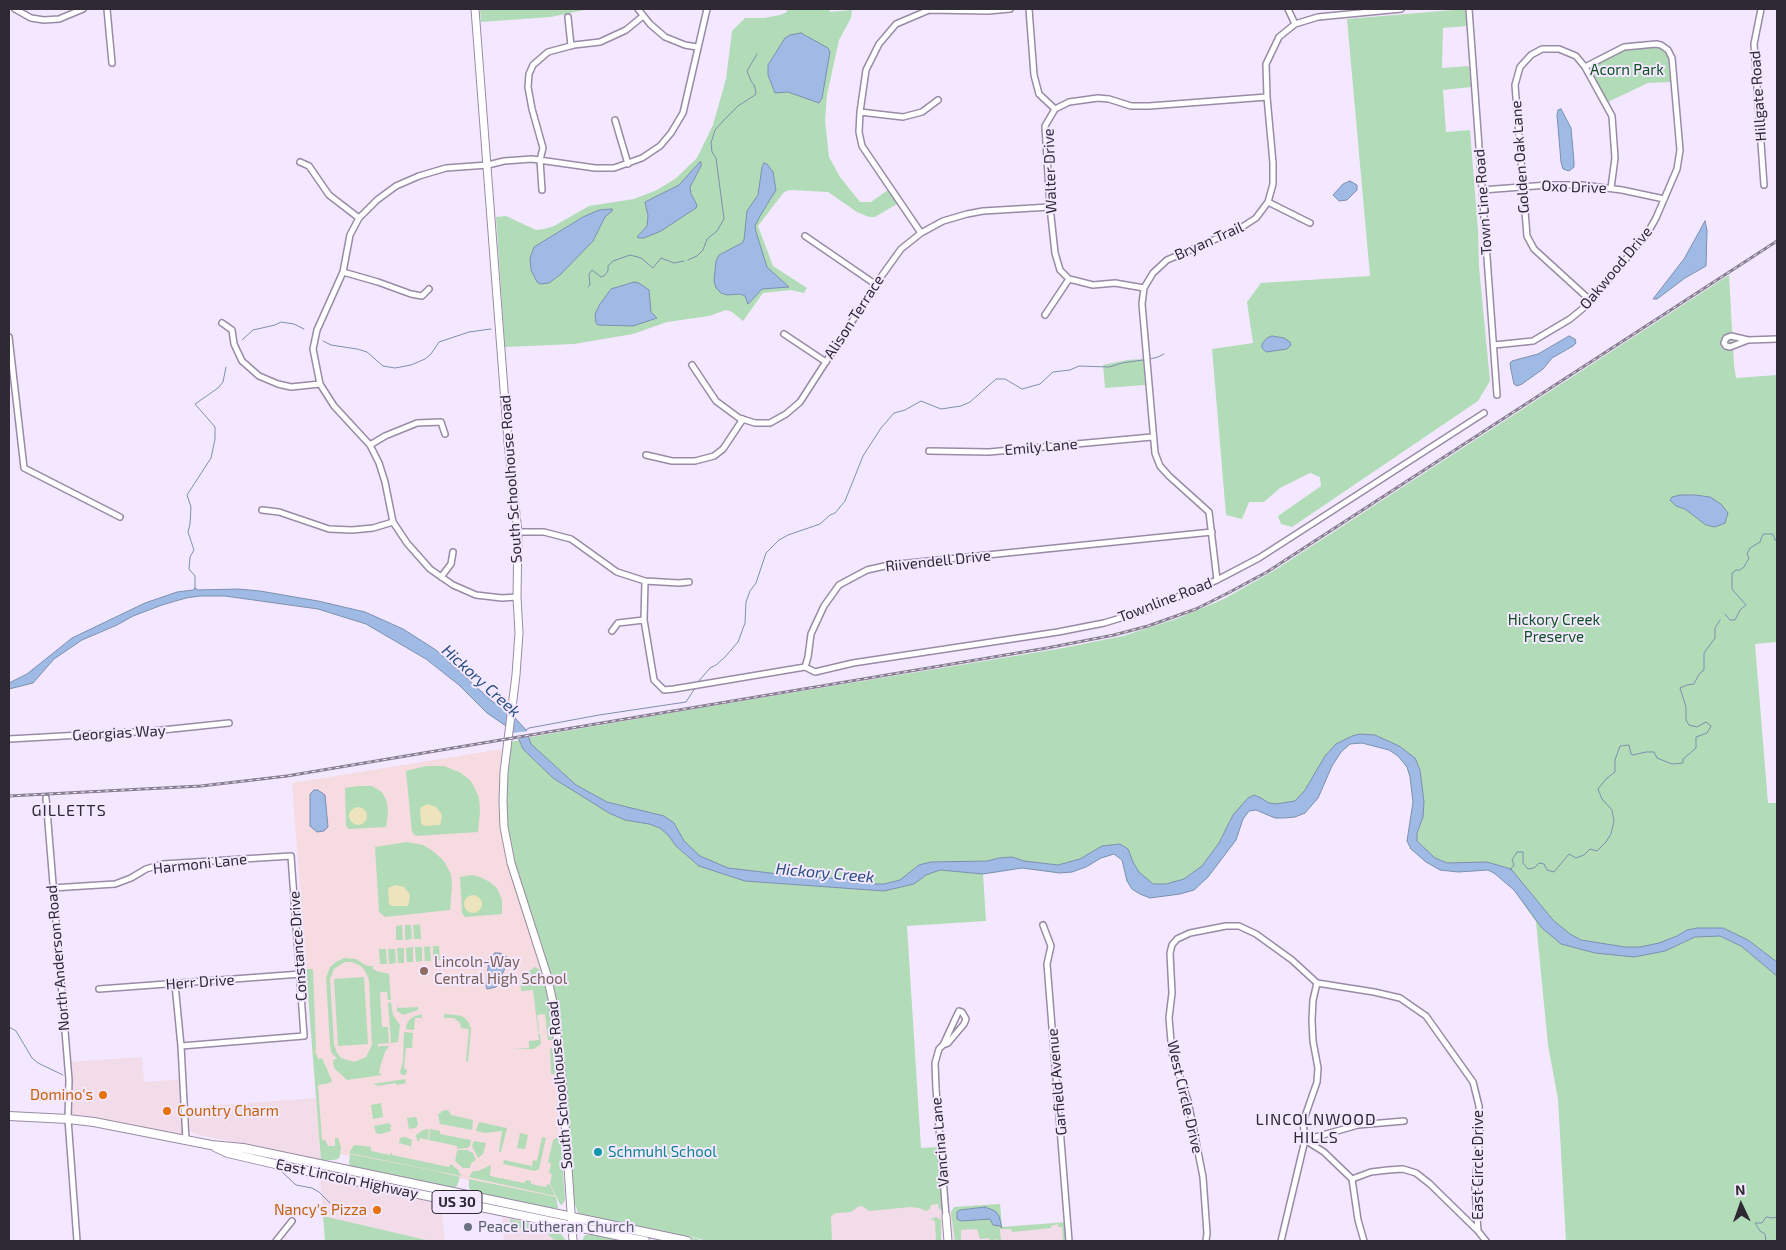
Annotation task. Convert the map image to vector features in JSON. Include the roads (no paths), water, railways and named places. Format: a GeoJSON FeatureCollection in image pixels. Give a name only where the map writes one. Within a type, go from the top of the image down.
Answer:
{"type":"FeatureCollection","features":[{"type":"Feature","properties":{"kind":"main road","name":"East Lincoln Highway"},"geometry":{"type":"LineString","coordinates":[[9,1116],[68,1119],[122,1127],[211,1145],[264,1152],[572,1217]]}},
{"type":"Feature","properties":{"kind":"main road","name":"East Lincoln Highway"},"geometry":{"type":"LineString","coordinates":[[211,1145],[228,1153],[280,1165],[572,1226]]}},
{"type":"Feature","properties":{"kind":"main road","name":"US 30"},"geometry":{"type":"LineString","coordinates":[[572,1217],[687,1241]]}},
{"type":"Feature","properties":{"kind":"main road","name":"US 30"},"geometry":{"type":"LineString","coordinates":[[572,1226],[644,1241]]}},
{"type":"Feature","properties":{"kind":"street"},"geometry":{"type":"LineString","coordinates":[[14,9],[31,18],[44,20],[59,19],[83,9]]}},
{"type":"Feature","properties":{"kind":"street"},"geometry":{"type":"LineString","coordinates":[[107,9],[112,63]]}},
{"type":"Feature","properties":{"kind":"street","name":"South Schoolhouse Road"},"geometry":{"type":"LineString","coordinates":[[476,9],[508,442],[518,532],[517,597],[519,634],[503,787],[504,827],[511,863],[547,975],[554,1003],[562,1079],[573,1241]]}},
{"type":"Feature","properties":{"kind":"street"},"geometry":{"type":"LineString","coordinates":[[638,9],[656,30],[665,37],[685,45],[697,47]]}},
{"type":"Feature","properties":{"kind":"street"},"geometry":{"type":"LineString","coordinates":[[517,597],[502,598],[476,595],[452,585],[430,569],[407,543],[393,522],[385,482],[379,463],[370,445],[334,406],[320,384],[313,349],[317,330],[344,272],[350,235],[359,218],[377,200],[396,186],[419,176],[446,168],[488,165],[504,161],[532,159],[595,168],[614,168],[628,164],[660,146],[671,133],[683,112],[697,47],[708,9]]}},
{"type":"Feature","properties":{"kind":"street"},"geometry":{"type":"LineString","coordinates":[[914,9],[917,15]]}},
{"type":"Feature","properties":{"kind":"street"},"geometry":{"type":"LineString","coordinates":[[921,233],[862,146],[859,132],[860,112],[866,70],[880,44],[896,24],[917,15],[929,10],[1010,9]]}},
{"type":"Feature","properties":{"kind":"street"},"geometry":{"type":"LineString","coordinates":[[1029,9],[1034,75],[1039,94],[1055,109]]}},
{"type":"Feature","properties":{"kind":"street"},"geometry":{"type":"LineString","coordinates":[[1288,9],[1294,24]]}},
{"type":"Feature","properties":{"kind":"street","name":"Bryan Trail"},"geometry":{"type":"LineString","coordinates":[[1144,288],[1153,273],[1167,260],[1239,229],[1256,218],[1268,202],[1273,184],[1273,163],[1266,64],[1279,37],[1294,24],[1318,17],[1401,9]]}},
{"type":"Feature","properties":{"kind":"street","name":"Town Line Road"},"geometry":{"type":"LineString","coordinates":[[1469,9],[1497,395]]}},
{"type":"Feature","properties":{"kind":"street","name":"Hillgate Road"},"geometry":{"type":"LineString","coordinates":[[1761,9],[1754,44],[1764,184]]}},
{"type":"Feature","properties":{"kind":"street"},"geometry":{"type":"LineString","coordinates":[[542,190],[540,160],[543,148],[530,102],[528,87],[529,74],[536,61],[548,52],[571,46],[600,42],[626,30],[643,16]]}},
{"type":"Feature","properties":{"kind":"street"},"geometry":{"type":"LineString","coordinates":[[568,17],[571,46]]}},
{"type":"Feature","properties":{"kind":"street","name":"Oakwood Drive"},"geometry":{"type":"LineString","coordinates":[[1494,345],[1533,341],[1570,319],[1591,301],[1647,234],[1677,169],[1680,155],[1672,58],[1665,48],[1661,45],[1651,44],[1624,47],[1585,68]]}},
{"type":"Feature","properties":{"kind":"street","name":"Golden Oak Lane"},"geometry":{"type":"LineString","coordinates":[[1591,301],[1531,245],[1526,231],[1515,85],[1520,67],[1531,54],[1553,48],[1565,50],[1572,54],[1585,68],[1612,116],[1615,158],[1611,188]]}},
{"type":"Feature","properties":{"kind":"street","name":"Walter Drive"},"geometry":{"type":"LineString","coordinates":[[1069,279],[1060,270],[1055,253],[1050,207],[1045,126],[1055,109],[1069,102],[1098,98],[1131,106],[1149,106],[1267,96]]}},
{"type":"Feature","properties":{"kind":"street"},"geometry":{"type":"LineString","coordinates":[[860,112],[903,117],[922,112],[938,100]]}},
{"type":"Feature","properties":{"kind":"street"},"geometry":{"type":"LineString","coordinates":[[616,120],[628,164]]}},
{"type":"Feature","properties":{"kind":"street"},"geometry":{"type":"LineString","coordinates":[[300,162],[309,166],[328,195],[359,218]]}},
{"type":"Feature","properties":{"kind":"street","name":"Oxo Drive"},"geometry":{"type":"LineString","coordinates":[[1482,190],[1564,185],[1611,188],[1664,199]]}},
{"type":"Feature","properties":{"kind":"street"},"geometry":{"type":"LineString","coordinates":[[1268,202],[1310,223]]}},
{"type":"Feature","properties":{"kind":"street","name":"Alison Terrace"},"geometry":{"type":"LineString","coordinates":[[692,365],[716,401],[743,419],[755,423],[770,424],[800,402],[875,284],[901,249],[921,233],[943,221],[967,214],[983,211],[1050,207]]}},
{"type":"Feature","properties":{"kind":"street"},"geometry":{"type":"LineString","coordinates":[[805,236],[875,284]]}},
{"type":"Feature","properties":{"kind":"street"},"geometry":{"type":"LineString","coordinates":[[344,272],[411,294],[422,296],[430,289]]}},
{"type":"Feature","properties":{"kind":"street"},"geometry":{"type":"LineString","coordinates":[[1045,315],[1069,279],[1093,285],[1114,283],[1144,288],[1142,304],[1152,437],[1155,453],[1160,466],[1169,476],[1209,512],[1217,580]]}},
{"type":"Feature","properties":{"kind":"street"},"geometry":{"type":"LineString","coordinates":[[222,323],[232,330],[234,344],[242,361],[259,376],[291,387],[320,384]]}},
{"type":"Feature","properties":{"kind":"street"},"geometry":{"type":"LineString","coordinates":[[784,334],[826,362]]}},
{"type":"Feature","properties":{"kind":"street"},"geometry":{"type":"LineString","coordinates":[[9,337],[24,468],[120,517]]}},
{"type":"Feature","properties":{"kind":"street"},"geometry":{"type":"LineString","coordinates":[[1748,340],[1777,339]]}},
{"type":"Feature","properties":{"kind":"street","name":"Townline Road"},"geometry":{"type":"LineString","coordinates":[[805,667],[815,672],[853,663],[1058,632],[1104,623],[1147,610],[1217,580],[1260,558],[1484,413]]}},
{"type":"Feature","properties":{"kind":"street"},"geometry":{"type":"LineString","coordinates":[[646,455],[672,461],[695,461],[714,456],[724,449],[743,419]]}},
{"type":"Feature","properties":{"kind":"street"},"geometry":{"type":"LineString","coordinates":[[370,445],[385,436],[417,423],[441,422],[445,434]]}},
{"type":"Feature","properties":{"kind":"street","name":"Emily Lane"},"geometry":{"type":"LineString","coordinates":[[929,451],[990,452],[1152,437]]}},
{"type":"Feature","properties":{"kind":"street"},"geometry":{"type":"LineString","coordinates":[[262,510],[279,512],[329,529],[352,530],[373,528],[393,522]]}},
{"type":"Feature","properties":{"kind":"street"},"geometry":{"type":"LineString","coordinates":[[518,532],[544,532],[571,539],[617,572],[645,581],[689,582]]}},
{"type":"Feature","properties":{"kind":"street","name":"Riivendell Drive"},"geometry":{"type":"LineString","coordinates":[[805,667],[811,634],[824,606],[839,585],[867,570],[889,565],[1212,532]]}},
{"type":"Feature","properties":{"kind":"street"},"geometry":{"type":"LineString","coordinates":[[441,577],[451,564],[453,552]]}},
{"type":"Feature","properties":{"kind":"street"},"geometry":{"type":"LineString","coordinates":[[645,581],[644,620],[654,680],[664,690],[805,667]]}},
{"type":"Feature","properties":{"kind":"street"},"geometry":{"type":"LineString","coordinates":[[612,631],[618,623],[644,620]]}},
{"type":"Feature","properties":{"kind":"street","name":"Georgias Way"},"geometry":{"type":"LineString","coordinates":[[9,739],[160,731],[229,722]]}},
{"type":"Feature","properties":{"kind":"street","name":"North Anderson Road"},"geometry":{"type":"LineString","coordinates":[[46,798],[68,1080],[68,1119],[77,1241]]}},
{"type":"Feature","properties":{"kind":"street","name":"Harmoni Lane"},"geometry":{"type":"LineString","coordinates":[[52,888],[120,883],[146,869],[163,864],[291,856]]}},
{"type":"Feature","properties":{"kind":"street","name":"Constance Drive"},"geometry":{"type":"LineString","coordinates":[[182,1046],[304,1036],[291,856]]}},
{"type":"Feature","properties":{"kind":"street","name":"Garfield Avenue"},"geometry":{"type":"LineString","coordinates":[[1043,925],[1051,946],[1047,964],[1070,1241]]}},
{"type":"Feature","properties":{"kind":"street","name":"West Circle Drive"},"geometry":{"type":"LineString","coordinates":[[1206,1241],[1202,1177],[1188,1101],[1172,1053],[1170,953],[1172,946],[1177,939],[1190,934],[1226,926],[1239,926],[1256,934],[1292,960],[1316,983]]}},
{"type":"Feature","properties":{"kind":"street","name":"Herr Drive"},"geometry":{"type":"LineString","coordinates":[[99,989],[301,974]]}},
{"type":"Feature","properties":{"kind":"street"},"geometry":{"type":"LineString","coordinates":[[1281,1241],[1305,1140],[1303,1122],[1317,1082],[1318,1068],[1312,1020],[1316,983]]}},
{"type":"Feature","properties":{"kind":"street","name":"East Circle Drive"},"geometry":{"type":"LineString","coordinates":[[1316,983],[1400,998],[1426,1016],[1473,1082],[1480,1106],[1480,1133],[1475,1188],[1478,1231]]}},
{"type":"Feature","properties":{"kind":"street"},"geometry":{"type":"LineString","coordinates":[[175,984],[182,1046],[186,1140]]}},
{"type":"Feature","properties":{"kind":"street","name":"Vancina Lane"},"geometry":{"type":"LineString","coordinates":[[943,1045],[948,1043],[964,1024],[966,1019],[962,1012],[959,1012],[957,1015],[937,1057],[935,1071],[948,1241]]}},
{"type":"Feature","properties":{"kind":"street"},"geometry":{"type":"LineString","coordinates":[[1305,1140],[1358,1125],[1404,1121]]}},
{"type":"Feature","properties":{"kind":"street"},"geometry":{"type":"LineString","coordinates":[[1305,1140],[1324,1152],[1352,1179],[1358,1220],[1364,1241]]}},
{"type":"Feature","properties":{"kind":"street"},"geometry":{"type":"LineString","coordinates":[[1352,1179],[1371,1172],[1388,1170],[1403,1169],[1416,1173],[1430,1184],[1486,1241]]}},
{"type":"Feature","properties":{"kind":"street"},"geometry":{"type":"LineString","coordinates":[[276,1241],[292,1221]]}},
{"type":"Feature","properties":{"kind":"water"},"geometry":{"type":"Polygon","coordinates":[[[801,33],[828,48],[830,52],[822,98],[819,103],[788,92],[775,93],[768,75],[768,65],[785,38],[801,33]]]}},
{"type":"Feature","properties":{"kind":"water"},"geometry":{"type":"Polygon","coordinates":[[[1561,109],[1571,128],[1574,167],[1569,171],[1563,169],[1561,162],[1557,115],[1558,110],[1561,109]]]}},
{"type":"Feature","properties":{"kind":"water"},"geometry":{"type":"Polygon","coordinates":[[[700,162],[701,166],[690,187],[691,194],[697,205],[696,208],[661,231],[644,238],[637,237],[647,226],[648,216],[645,202],[679,185],[700,162]]]}},
{"type":"Feature","properties":{"kind":"water"},"geometry":{"type":"Polygon","coordinates":[[[764,163],[773,172],[776,190],[755,226],[756,232],[767,267],[789,287],[762,289],[748,304],[745,296],[740,294],[727,295],[721,293],[716,288],[714,281],[716,261],[719,255],[742,243],[744,240],[747,211],[758,195],[764,163]]]}},
{"type":"Feature","properties":{"kind":"water"},"geometry":{"type":"Polygon","coordinates":[[[1350,181],[1357,185],[1357,190],[1347,200],[1339,201],[1333,195],[1343,184],[1350,181]]]}},
{"type":"Feature","properties":{"kind":"water"},"geometry":{"type":"Polygon","coordinates":[[[612,209],[605,217],[593,241],[561,274],[549,283],[540,284],[537,282],[531,270],[530,258],[534,247],[583,217],[599,210],[612,209]]]}},
{"type":"Feature","properties":{"kind":"water"},"geometry":{"type":"Polygon","coordinates":[[[1705,221],[1707,230],[1706,266],[1685,278],[1657,299],[1653,299],[1684,259],[1705,221]]]}},
{"type":"Feature","properties":{"kind":"water"},"geometry":{"type":"Polygon","coordinates":[[[634,282],[649,290],[651,312],[657,318],[633,326],[598,325],[595,314],[611,289],[634,282]]]}},
{"type":"Feature","properties":{"kind":"water"},"geometry":{"type":"Polygon","coordinates":[[[1272,336],[1284,338],[1291,345],[1287,349],[1266,352],[1262,348],[1262,344],[1267,338],[1272,336]]]}},
{"type":"Feature","properties":{"kind":"water"},"geometry":{"type":"Polygon","coordinates":[[[1569,336],[1575,339],[1576,343],[1573,346],[1552,358],[1543,369],[1522,384],[1517,386],[1514,384],[1510,363],[1512,361],[1538,354],[1569,336]]]}},
{"type":"Feature","properties":{"kind":"water"},"geometry":{"type":"Polygon","coordinates":[[[1680,495],[1710,497],[1721,504],[1728,513],[1725,523],[1715,527],[1706,525],[1685,509],[1676,506],[1670,500],[1672,497],[1680,495]]]}},
{"type":"Feature","properties":{"kind":"water"},"geometry":{"type":"Polygon","coordinates":[[[195,588],[198,590],[238,589],[260,591],[318,601],[365,612],[403,629],[436,650],[493,702],[507,709],[526,730],[531,744],[576,785],[607,802],[664,816],[674,823],[684,841],[700,856],[728,868],[796,876],[861,880],[874,884],[884,884],[900,880],[919,865],[931,862],[987,861],[1012,857],[1024,861],[1058,865],[1080,859],[1102,846],[1120,844],[1128,849],[1139,872],[1153,884],[1166,884],[1184,879],[1202,866],[1219,843],[1233,815],[1248,798],[1254,795],[1269,803],[1276,804],[1295,801],[1305,790],[1325,756],[1336,744],[1360,734],[1375,735],[1399,746],[1415,758],[1420,770],[1424,802],[1423,817],[1417,833],[1417,841],[1435,858],[1447,863],[1487,862],[1511,869],[1553,920],[1570,934],[1581,940],[1625,947],[1640,947],[1659,943],[1687,930],[1723,928],[1748,940],[1777,962],[1777,976],[1741,946],[1720,936],[1695,937],[1665,951],[1634,957],[1595,953],[1561,944],[1542,928],[1514,890],[1494,873],[1488,870],[1458,872],[1440,870],[1426,862],[1411,849],[1407,841],[1413,802],[1407,767],[1398,756],[1389,750],[1362,743],[1350,744],[1341,752],[1332,766],[1318,798],[1305,813],[1295,817],[1275,818],[1256,810],[1249,811],[1243,819],[1236,840],[1208,877],[1194,890],[1150,898],[1140,894],[1132,889],[1127,881],[1122,860],[1114,854],[1072,872],[1060,873],[1022,868],[983,874],[940,870],[926,875],[914,884],[884,891],[745,881],[699,866],[676,846],[660,828],[625,820],[609,813],[553,778],[523,749],[518,737],[487,713],[459,685],[426,659],[366,624],[318,609],[225,596],[186,598],[133,616],[82,640],[54,659],[33,683],[9,689],[9,683],[27,674],[72,638],[145,603],[195,588]]]}},
{"type":"Feature","properties":{"kind":"water"},"geometry":{"type":"Polygon","coordinates":[[[314,790],[318,790],[325,795],[328,827],[324,831],[317,832],[310,826],[310,794],[314,790]]]}},
{"type":"Feature","properties":{"kind":"water"},"geometry":{"type":"Polygon","coordinates":[[[495,953],[500,953],[507,957],[507,964],[496,987],[487,989],[489,959],[495,953]]]}},
{"type":"Feature","properties":{"kind":"water"},"geometry":{"type":"Polygon","coordinates":[[[985,1207],[995,1211],[999,1216],[1002,1228],[993,1225],[990,1219],[961,1221],[957,1219],[957,1212],[960,1210],[985,1207]]]}},
{"type":"Feature","properties":{"kind":"waterway"},"geometry":{"type":"LineString","coordinates":[[688,260],[697,256],[703,250],[707,239],[717,231],[724,219],[716,158],[712,152],[711,143],[715,130],[724,120],[738,106],[755,95],[754,85],[747,71],[757,54]]}},
{"type":"Feature","properties":{"kind":"waterway"},"geometry":{"type":"LineString","coordinates":[[588,287],[590,285],[589,274],[592,270],[601,277],[604,276],[608,271],[608,266],[613,261],[630,255],[641,258],[653,268],[661,258],[674,263],[684,261]]}},
{"type":"Feature","properties":{"kind":"waterway"},"geometry":{"type":"LineString","coordinates":[[242,340],[253,330],[281,322],[294,324],[304,329]]}},
{"type":"Feature","properties":{"kind":"waterway"},"geometry":{"type":"LineString","coordinates":[[323,341],[331,345],[367,352],[383,366],[395,368],[411,365],[425,359],[439,342],[469,332],[491,329]]}},
{"type":"Feature","properties":{"kind":"waterway"},"geometry":{"type":"LineString","coordinates":[[1150,359],[1164,354]]}},
{"type":"Feature","properties":{"kind":"waterway"},"geometry":{"type":"LineString","coordinates":[[698,682],[738,642],[745,623],[746,602],[750,591],[756,583],[766,553],[779,540],[820,524],[835,513],[845,501],[863,456],[881,428],[894,413],[905,410],[921,401],[941,409],[961,406],[970,402],[996,379],[1005,379],[1022,389],[1040,384],[1053,372],[1070,370],[1079,366],[1109,367],[1143,360]]}},
{"type":"Feature","properties":{"kind":"waterway"},"geometry":{"type":"LineString","coordinates":[[195,589],[195,576],[189,569],[190,557],[194,550],[188,532],[191,507],[187,495],[211,458],[215,439],[215,427],[195,404],[218,388],[223,382],[226,367]]}},
{"type":"Feature","properties":{"kind":"waterway"},"geometry":{"type":"LineString","coordinates":[[1725,614],[1730,620],[1735,620],[1740,610],[1746,605],[1732,589],[1732,573],[1744,567],[1749,558],[1747,554],[1750,548],[1760,542],[1763,534],[1773,534],[1777,541]]}},
{"type":"Feature","properties":{"kind":"waterway"},"geometry":{"type":"LineString","coordinates":[[1510,870],[1514,865],[1512,860],[1517,852],[1523,852],[1523,863],[1528,869],[1534,868],[1539,863],[1544,864],[1547,870],[1554,872],[1569,854],[1576,858],[1584,855],[1590,849],[1597,851],[1606,842],[1611,834],[1614,821],[1612,810],[1602,799],[1598,789],[1615,772],[1615,760],[1620,746],[1629,745],[1633,755],[1654,752],[1657,758],[1672,764],[1683,763],[1683,759],[1696,748],[1696,737],[1707,733],[1711,726],[1706,722],[1697,727],[1689,725],[1686,720],[1686,707],[1680,688],[1694,684],[1699,674],[1704,670],[1704,653],[1715,638],[1715,628],[1720,620]]}},
{"type":"Feature","properties":{"kind":"waterway"},"geometry":{"type":"LineString","coordinates":[[526,730],[599,715],[686,702],[695,688]]}},
{"type":"Feature","properties":{"kind":"waterway"},"geometry":{"type":"LineString","coordinates":[[9,1027],[16,1031],[32,1058],[63,1075]]}},
{"type":"Feature","properties":{"kind":"waterway"},"geometry":{"type":"LineString","coordinates":[[281,1171],[296,1185],[312,1188],[319,1192],[335,1208]]}},
{"type":"Feature","properties":{"kind":"waterway"},"geometry":{"type":"LineString","coordinates":[[1766,1241],[1765,1234],[1760,1231],[1755,1223],[1762,1223],[1766,1217],[1777,1217]]}},
{"type":"Feature","properties":{"kind":"railway"},"geometry":{"type":"LineString","coordinates":[[9,796],[201,786],[287,776],[1047,648],[1114,635],[1148,626],[1196,609],[1267,572],[1777,241]]}},
{"type":"Feature","properties":{"kind":"place","name":"Lincoln-Way Central High School"},"geometry":{"type":"Point","coordinates":[424,971]}},
{"type":"Feature","properties":{"kind":"place","name":"Domino's"},"geometry":{"type":"Point","coordinates":[103,1095]}},
{"type":"Feature","properties":{"kind":"place","name":"Country Charm"},"geometry":{"type":"Point","coordinates":[167,1111]}},
{"type":"Feature","properties":{"kind":"place","name":"Schmuhl School"},"geometry":{"type":"Point","coordinates":[598,1152]}},
{"type":"Feature","properties":{"kind":"place","name":"Nancy's Pizza"},"geometry":{"type":"Point","coordinates":[377,1210]}},
{"type":"Feature","properties":{"kind":"place","name":"Peace Lutheran Church"},"geometry":{"type":"Point","coordinates":[468,1227]}},
{"type":"Feature","properties":{"kind":"district","name":"GILLETTS"},"geometry":{"type":"Point","coordinates":[69,811]}},
{"type":"Feature","properties":{"kind":"district","name":"LINCOLNWOOD HILLS"},"geometry":{"type":"Point","coordinates":[1316,1129]}},
{"type":"Feature","properties":{"kind":"park label","name":"Acorn Park"},"geometry":{"type":"Point","coordinates":[1627,70]}},
{"type":"Feature","properties":{"kind":"park label","name":"Hickory Creek Preserve"},"geometry":{"type":"Point","coordinates":[1554,628]}},
{"type":"Feature","properties":{"kind":"water label","name":"Hickory Creek"},"geometry":{"type":"Point","coordinates":[481,681]}},
{"type":"Feature","properties":{"kind":"water label","name":"Hickory Creek"},"geometry":{"type":"Point","coordinates":[825,873]}}]}
